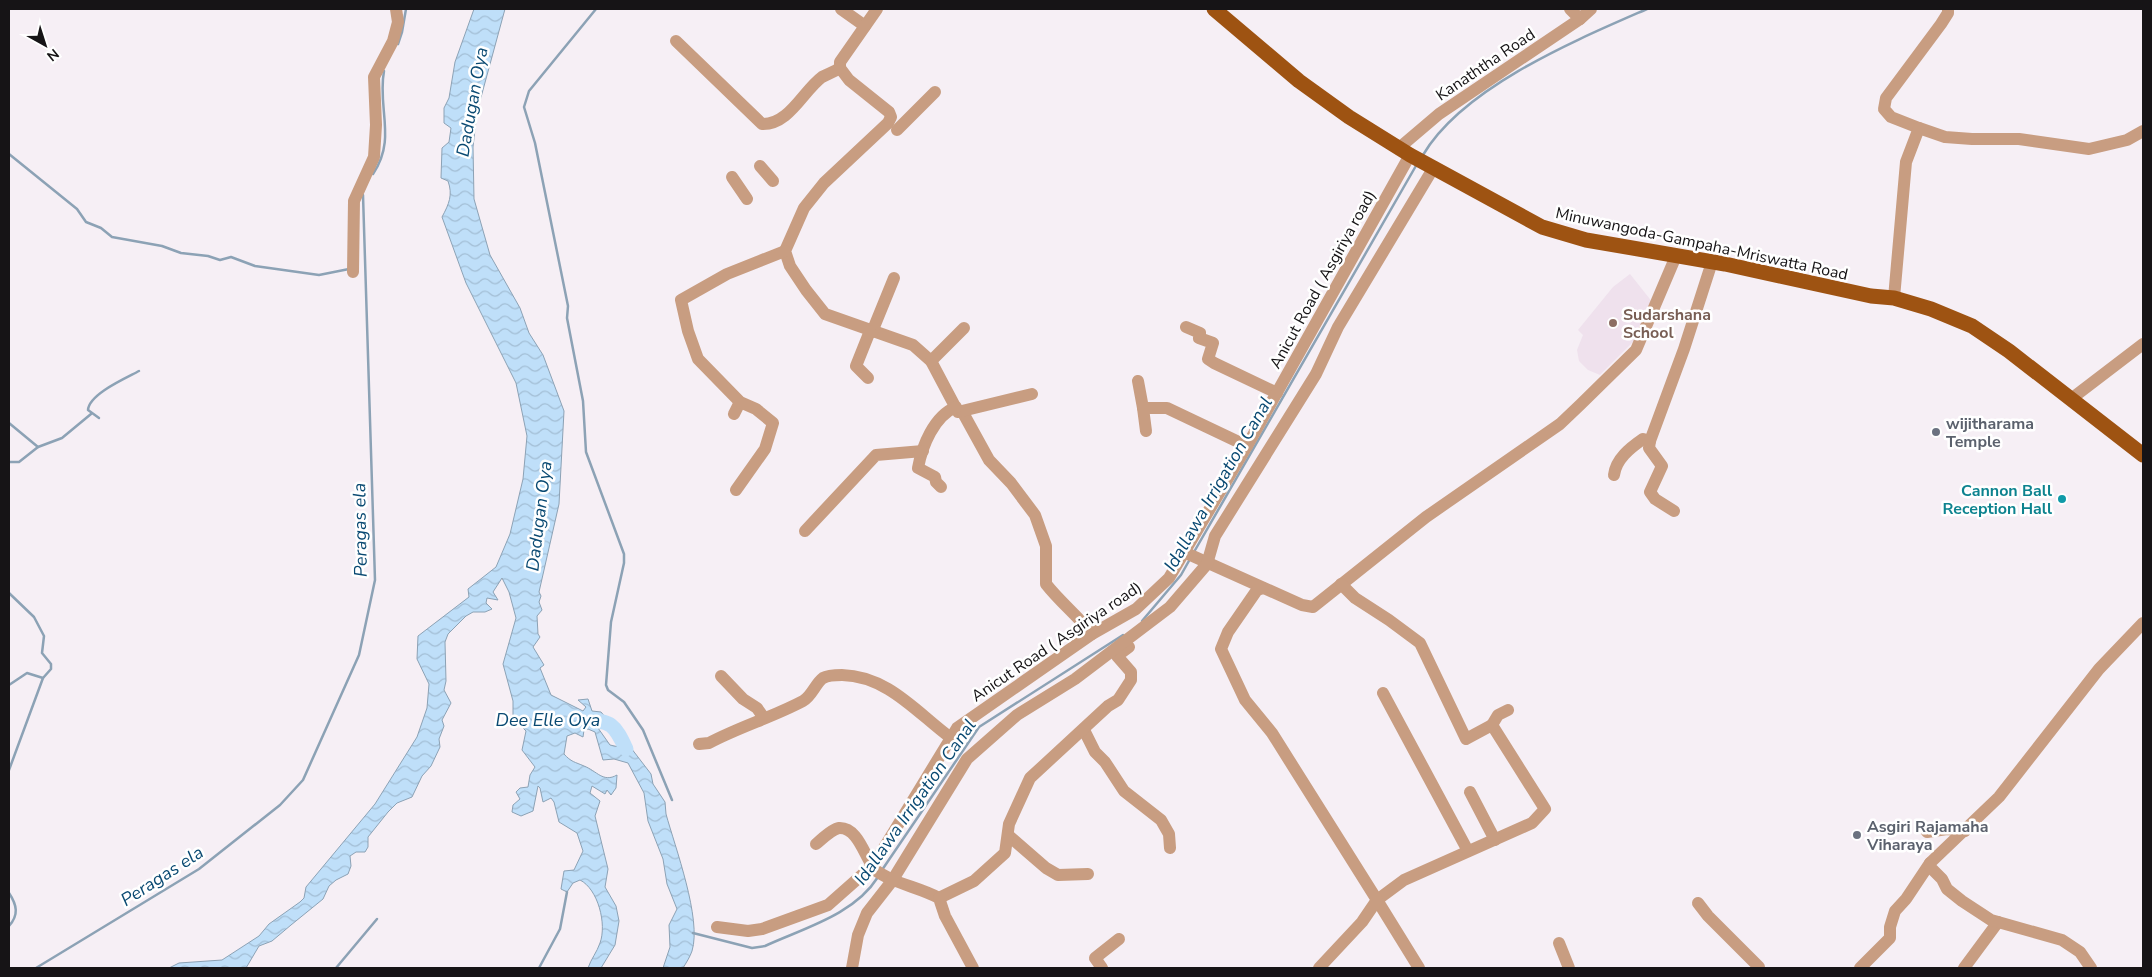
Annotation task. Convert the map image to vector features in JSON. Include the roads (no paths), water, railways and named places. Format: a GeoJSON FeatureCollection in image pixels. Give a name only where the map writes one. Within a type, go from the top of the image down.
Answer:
{"type":"FeatureCollection","features":[{"type":"Feature","properties":{"kind":"main road","name":"Minuwangoda-Gampaha-Mriswatta Road"},"geometry":{"type":"LineString","coordinates":[[1214,9],[1299,81],[1349,117],[1405,151],[1542,227],[1586,240],[1712,262],[1871,296],[1894,298],[1931,309],[1972,326],[2010,351],[2143,455]]}},
{"type":"Feature","properties":{"kind":"street"},"geometry":{"type":"LineString","coordinates":[[353,272],[354,201],[374,157],[376,125],[374,77],[393,41],[398,22],[396,9]]}},
{"type":"Feature","properties":{"kind":"street"},"geometry":{"type":"LineString","coordinates":[[841,9],[865,26]]}},
{"type":"Feature","properties":{"kind":"street"},"geometry":{"type":"LineString","coordinates":[[877,9],[840,62],[840,68],[850,80],[889,112],[891,117],[888,123],[831,175],[804,208],[785,251],[790,266],[825,314],[871,332],[913,345],[931,361],[989,460],[1012,483],[1036,515],[1046,546],[1046,584],[1062,603],[1080,618],[1092,634]]}},
{"type":"Feature","properties":{"kind":"street"},"geometry":{"type":"LineString","coordinates":[[1570,9],[1580,19]]}},
{"type":"Feature","properties":{"kind":"street","name":"Kanaththa Road"},"geometry":{"type":"LineString","coordinates":[[1405,151],[1438,114],[1580,19],[1592,9]]}},
{"type":"Feature","properties":{"kind":"street"},"geometry":{"type":"LineString","coordinates":[[1948,9],[1948,13],[1941,24],[1886,98],[1884,109],[1891,117],[1945,137],[1972,140],[2019,139],[2089,149],[2127,140],[2143,131]]}},
{"type":"Feature","properties":{"kind":"street"},"geometry":{"type":"LineString","coordinates":[[676,42],[762,124],[773,124],[822,78],[840,68]]}},
{"type":"Feature","properties":{"kind":"street"},"geometry":{"type":"LineString","coordinates":[[897,130],[935,92]]}},
{"type":"Feature","properties":{"kind":"street"},"geometry":{"type":"LineString","coordinates":[[1894,298],[1906,162],[1918,128]]}},
{"type":"Feature","properties":{"kind":"street","name":"Anicut Road ( Asgiriya road)"},"geometry":{"type":"LineString","coordinates":[[717,927],[748,931],[762,929],[828,906],[879,872],[957,728],[1092,634],[1136,609],[1169,578],[1195,558],[1247,446],[1405,151]]}},
{"type":"Feature","properties":{"kind":"street"},"geometry":{"type":"LineString","coordinates":[[760,166],[773,181]]}},
{"type":"Feature","properties":{"kind":"street"},"geometry":{"type":"LineString","coordinates":[[940,898],[974,881],[1005,853],[1009,824],[1030,778],[1108,706],[1118,700],[1131,680],[1131,672],[1117,656],[1157,622],[1170,607],[1195,558],[1216,536],[1316,374],[1342,319],[1434,167]]}},
{"type":"Feature","properties":{"kind":"street"},"geometry":{"type":"LineString","coordinates":[[732,178],[746,198]]}},
{"type":"Feature","properties":{"kind":"street"},"geometry":{"type":"LineString","coordinates":[[736,490],[765,448],[773,423],[756,410],[737,408],[698,359],[688,331],[681,300],[727,274],[785,251]]}},
{"type":"Feature","properties":{"kind":"street"},"geometry":{"type":"LineString","coordinates":[[1195,558],[1302,605],[1313,606],[1426,517],[1560,424],[1581,404],[1636,350],[1676,256]]}},
{"type":"Feature","properties":{"kind":"street"},"geometry":{"type":"LineString","coordinates":[[1674,511],[1655,499],[1650,492],[1662,466],[1649,448],[1650,441],[1684,349],[1712,262]]}},
{"type":"Feature","properties":{"kind":"street"},"geometry":{"type":"LineString","coordinates":[[868,378],[856,366],[894,278]]}},
{"type":"Feature","properties":{"kind":"street"},"geometry":{"type":"LineString","coordinates":[[1186,327],[1200,333],[1199,338],[1213,344],[1208,359],[1277,393]]}},
{"type":"Feature","properties":{"kind":"street"},"geometry":{"type":"LineString","coordinates":[[931,361],[964,328]]}},
{"type":"Feature","properties":{"kind":"street"},"geometry":{"type":"LineString","coordinates":[[2071,399],[2143,344]]}},
{"type":"Feature","properties":{"kind":"street"},"geometry":{"type":"LineString","coordinates":[[1138,381],[1146,431]]}},
{"type":"Feature","properties":{"kind":"street"},"geometry":{"type":"LineString","coordinates":[[941,487],[936,482],[935,476],[918,468],[923,451],[922,436],[948,410],[1032,394]]}},
{"type":"Feature","properties":{"kind":"street"},"geometry":{"type":"LineString","coordinates":[[1143,408],[1167,408],[1247,446]]}},
{"type":"Feature","properties":{"kind":"street"},"geometry":{"type":"LineString","coordinates":[[1614,475],[1615,468],[1624,454],[1643,439],[1650,441]]}},
{"type":"Feature","properties":{"kind":"street"},"geometry":{"type":"LineString","coordinates":[[805,531],[876,454],[923,451]]}},
{"type":"Feature","properties":{"kind":"street"},"geometry":{"type":"LineString","coordinates":[[1341,584],[1355,598],[1420,643],[1466,739],[1492,725],[1498,715],[1508,710]]}},
{"type":"Feature","properties":{"kind":"street"},"geometry":{"type":"LineString","coordinates":[[1263,588],[1257,590],[1228,632],[1221,649],[1245,700],[1272,733],[1419,968]]}},
{"type":"Feature","properties":{"kind":"street"},"geometry":{"type":"LineString","coordinates":[[852,968],[858,935],[867,913],[879,872],[967,759],[1017,715],[1075,679],[1170,607]]}},
{"type":"Feature","properties":{"kind":"street"},"geometry":{"type":"LineString","coordinates":[[1860,968],[1890,938],[1890,927],[1895,912],[1930,864],[1999,798],[2099,669],[2143,623]]}},
{"type":"Feature","properties":{"kind":"street"},"geometry":{"type":"LineString","coordinates":[[698,744],[709,743],[806,699],[823,678],[835,675],[872,680],[890,688],[951,738]]}},
{"type":"Feature","properties":{"kind":"street"},"geometry":{"type":"LineString","coordinates":[[721,676],[748,703],[757,708],[764,718]]}},
{"type":"Feature","properties":{"kind":"street"},"geometry":{"type":"LineString","coordinates":[[1383,693],[1468,851]]}},
{"type":"Feature","properties":{"kind":"street"},"geometry":{"type":"LineString","coordinates":[[1319,968],[1362,922],[1378,900],[1404,880],[1532,823],[1545,809],[1492,725]]}},
{"type":"Feature","properties":{"kind":"street"},"geometry":{"type":"LineString","coordinates":[[1084,730],[1096,752],[1124,790],[1166,826],[1171,842],[1170,848]]}},
{"type":"Feature","properties":{"kind":"street"},"geometry":{"type":"LineString","coordinates":[[1470,792],[1499,838]]}},
{"type":"Feature","properties":{"kind":"street"},"geometry":{"type":"LineString","coordinates":[[816,844],[840,828],[849,831],[862,845],[879,872],[940,898]]}},
{"type":"Feature","properties":{"kind":"street"},"geometry":{"type":"LineString","coordinates":[[1927,832],[1947,829],[1965,831]]}},
{"type":"Feature","properties":{"kind":"street"},"geometry":{"type":"LineString","coordinates":[[1008,835],[1046,868],[1058,875],[1088,874]]}},
{"type":"Feature","properties":{"kind":"street"},"geometry":{"type":"LineString","coordinates":[[1499,838],[1513,835],[1516,838]]}},
{"type":"Feature","properties":{"kind":"street"},"geometry":{"type":"LineString","coordinates":[[1930,864],[1947,889],[1962,901],[1998,922],[2062,940],[2080,952],[2091,968]]}},
{"type":"Feature","properties":{"kind":"street"},"geometry":{"type":"LineString","coordinates":[[940,898],[945,916],[974,968]]}},
{"type":"Feature","properties":{"kind":"street"},"geometry":{"type":"LineString","coordinates":[[1698,903],[1756,968]]}},
{"type":"Feature","properties":{"kind":"street"},"geometry":{"type":"LineString","coordinates":[[1964,968],[1998,922]]}},
{"type":"Feature","properties":{"kind":"street"},"geometry":{"type":"LineString","coordinates":[[1102,968],[1095,958],[1119,939]]}},
{"type":"Feature","properties":{"kind":"street"},"geometry":{"type":"LineString","coordinates":[[1559,943],[1569,968]]}},
{"type":"Feature","properties":{"kind":"water","name":"Dee Elle Oya"},"geometry":{"type":"Polygon","coordinates":[[[474,9],[505,9],[477,112],[473,147],[474,199],[490,255],[520,308],[529,333],[543,355],[564,411],[559,504],[539,592],[541,596],[539,602],[542,610],[537,616],[538,634],[540,637],[533,647],[544,665],[540,668],[551,695],[583,711],[586,707],[578,700],[588,699],[592,711],[601,712],[606,718],[603,720],[603,725],[599,725],[598,728],[610,745],[619,747],[614,736],[618,731],[651,774],[653,784],[665,802],[666,814],[691,902],[694,937],[692,951],[683,968],[663,968],[670,947],[669,925],[677,909],[667,884],[663,859],[648,821],[644,793],[628,763],[614,759],[603,760],[595,732],[588,729],[584,730],[583,737],[575,733],[567,736],[564,754],[571,760],[604,777],[608,778],[617,775],[616,788],[611,795],[607,790],[605,794],[592,786],[590,793],[600,801],[595,816],[608,869],[605,887],[616,906],[619,921],[615,945],[601,968],[588,968],[599,946],[602,935],[601,917],[596,899],[592,891],[580,880],[573,883],[567,892],[561,889],[564,871],[574,870],[583,851],[577,833],[559,822],[554,802],[551,798],[543,802],[538,786],[533,811],[521,816],[512,812],[513,805],[520,799],[516,792],[520,788],[528,787],[530,775],[535,767],[522,750],[526,731],[513,718],[513,701],[503,664],[516,618],[509,592],[502,578],[493,592],[498,600],[487,598],[486,603],[492,609],[485,612],[473,612],[466,616],[448,634],[445,642],[446,681],[444,690],[451,703],[442,720],[444,726],[439,739],[440,747],[431,766],[422,776],[412,797],[397,803],[368,837],[368,847],[365,852],[356,852],[350,856],[351,866],[348,874],[329,886],[323,899],[272,941],[259,946],[246,968],[169,968],[179,963],[222,960],[259,936],[269,924],[304,898],[306,887],[375,804],[417,737],[427,708],[429,684],[417,659],[418,636],[469,597],[468,589],[496,567],[510,534],[523,479],[527,436],[516,383],[466,283],[442,217],[450,195],[448,181],[441,178],[442,148],[449,142],[451,128],[444,123],[444,108],[449,98],[455,62],[474,9]]]}},
{"type":"Feature","properties":{"kind":"waterway","name":"Peragas ela"},"geometry":{"type":"LineString","coordinates":[[398,44],[406,9]]}},
{"type":"Feature","properties":{"kind":"waterway"},"geometry":{"type":"LineString","coordinates":[[596,9],[529,91],[524,107],[535,143],[568,306],[567,318],[583,401],[586,452],[624,554],[624,563],[611,622],[606,685],[608,690],[624,702],[643,730],[672,800]]}},
{"type":"Feature","properties":{"kind":"waterway","name":"Idallawa Irrigation Canal"},"geometry":{"type":"LineString","coordinates":[[1423,155],[1441,130],[1465,108],[1493,87],[1555,51],[1647,9]]}},
{"type":"Feature","properties":{"kind":"waterway","name":"Peragas ela"},"geometry":{"type":"LineString","coordinates":[[373,174],[384,148],[384,71]]}},
{"type":"Feature","properties":{"kind":"waterway"},"geometry":{"type":"LineString","coordinates":[[9,154],[77,209],[86,222],[101,228],[112,237],[162,246],[181,253],[208,256],[220,260],[231,257],[255,266],[319,275],[349,269]]}},
{"type":"Feature","properties":{"kind":"waterway","name":"Idallawa Irrigation Canal"},"geometry":{"type":"LineString","coordinates":[[1194,552],[1417,164]]}},
{"type":"Feature","properties":{"kind":"waterway","name":"Peragas ela"},"geometry":{"type":"LineString","coordinates":[[36,968],[199,869],[280,805],[303,780],[359,655],[375,580],[363,195]]}},
{"type":"Feature","properties":{"kind":"waterway"},"geometry":{"type":"LineString","coordinates":[[99,418],[88,410],[95,398],[109,387],[139,371]]}},
{"type":"Feature","properties":{"kind":"waterway"},"geometry":{"type":"LineString","coordinates":[[9,462],[19,462],[38,447],[62,438],[91,414]]}},
{"type":"Feature","properties":{"kind":"waterway"},"geometry":{"type":"LineString","coordinates":[[9,423],[38,447]]}},
{"type":"Feature","properties":{"kind":"waterway","name":"Idallawa Irrigation Canal"},"geometry":{"type":"LineString","coordinates":[[1142,621],[1181,575],[1190,559]]}},
{"type":"Feature","properties":{"kind":"waterway"},"geometry":{"type":"LineString","coordinates":[[9,593],[34,617],[44,636],[42,653],[51,664],[51,669],[43,678],[9,770]]}},
{"type":"Feature","properties":{"kind":"waterway","name":"Idallawa Irrigation Canal"},"geometry":{"type":"LineString","coordinates":[[882,870],[979,727],[1123,635]]}},
{"type":"Feature","properties":{"kind":"waterway"},"geometry":{"type":"LineString","coordinates":[[9,685],[27,673],[43,678]]}},
{"type":"Feature","properties":{"kind":"waterway","name":"Dadugan Oya"},"geometry":{"type":"LineString","coordinates":[[584,720],[600,721],[611,726],[619,734],[626,749]]}},
{"type":"Feature","properties":{"kind":"waterway","name":"Idallawa Irrigation Canal"},"geometry":{"type":"LineString","coordinates":[[693,933],[752,948],[765,946],[842,911],[868,890],[878,877]]}},
{"type":"Feature","properties":{"kind":"waterway"},"geometry":{"type":"LineString","coordinates":[[539,968],[560,929],[567,892]]}},
{"type":"Feature","properties":{"kind":"waterway"},"geometry":{"type":"LineString","coordinates":[[9,893],[16,910],[16,914],[9,926]]}},
{"type":"Feature","properties":{"kind":"waterway"},"geometry":{"type":"LineString","coordinates":[[336,968],[377,919]]}},
{"type":"Feature","properties":{"kind":"place","name":"Sudarshana School"},"geometry":{"type":"Point","coordinates":[1613,323]}},
{"type":"Feature","properties":{"kind":"place","name":"wijitharama Temple"},"geometry":{"type":"Point","coordinates":[1936,432]}},
{"type":"Feature","properties":{"kind":"place","name":"Cannon Ball Reception Hall"},"geometry":{"type":"Point","coordinates":[2062,499]}},
{"type":"Feature","properties":{"kind":"place","name":"Asgiri Rajamaha Viharaya"},"geometry":{"type":"Point","coordinates":[1857,835]}}]}
